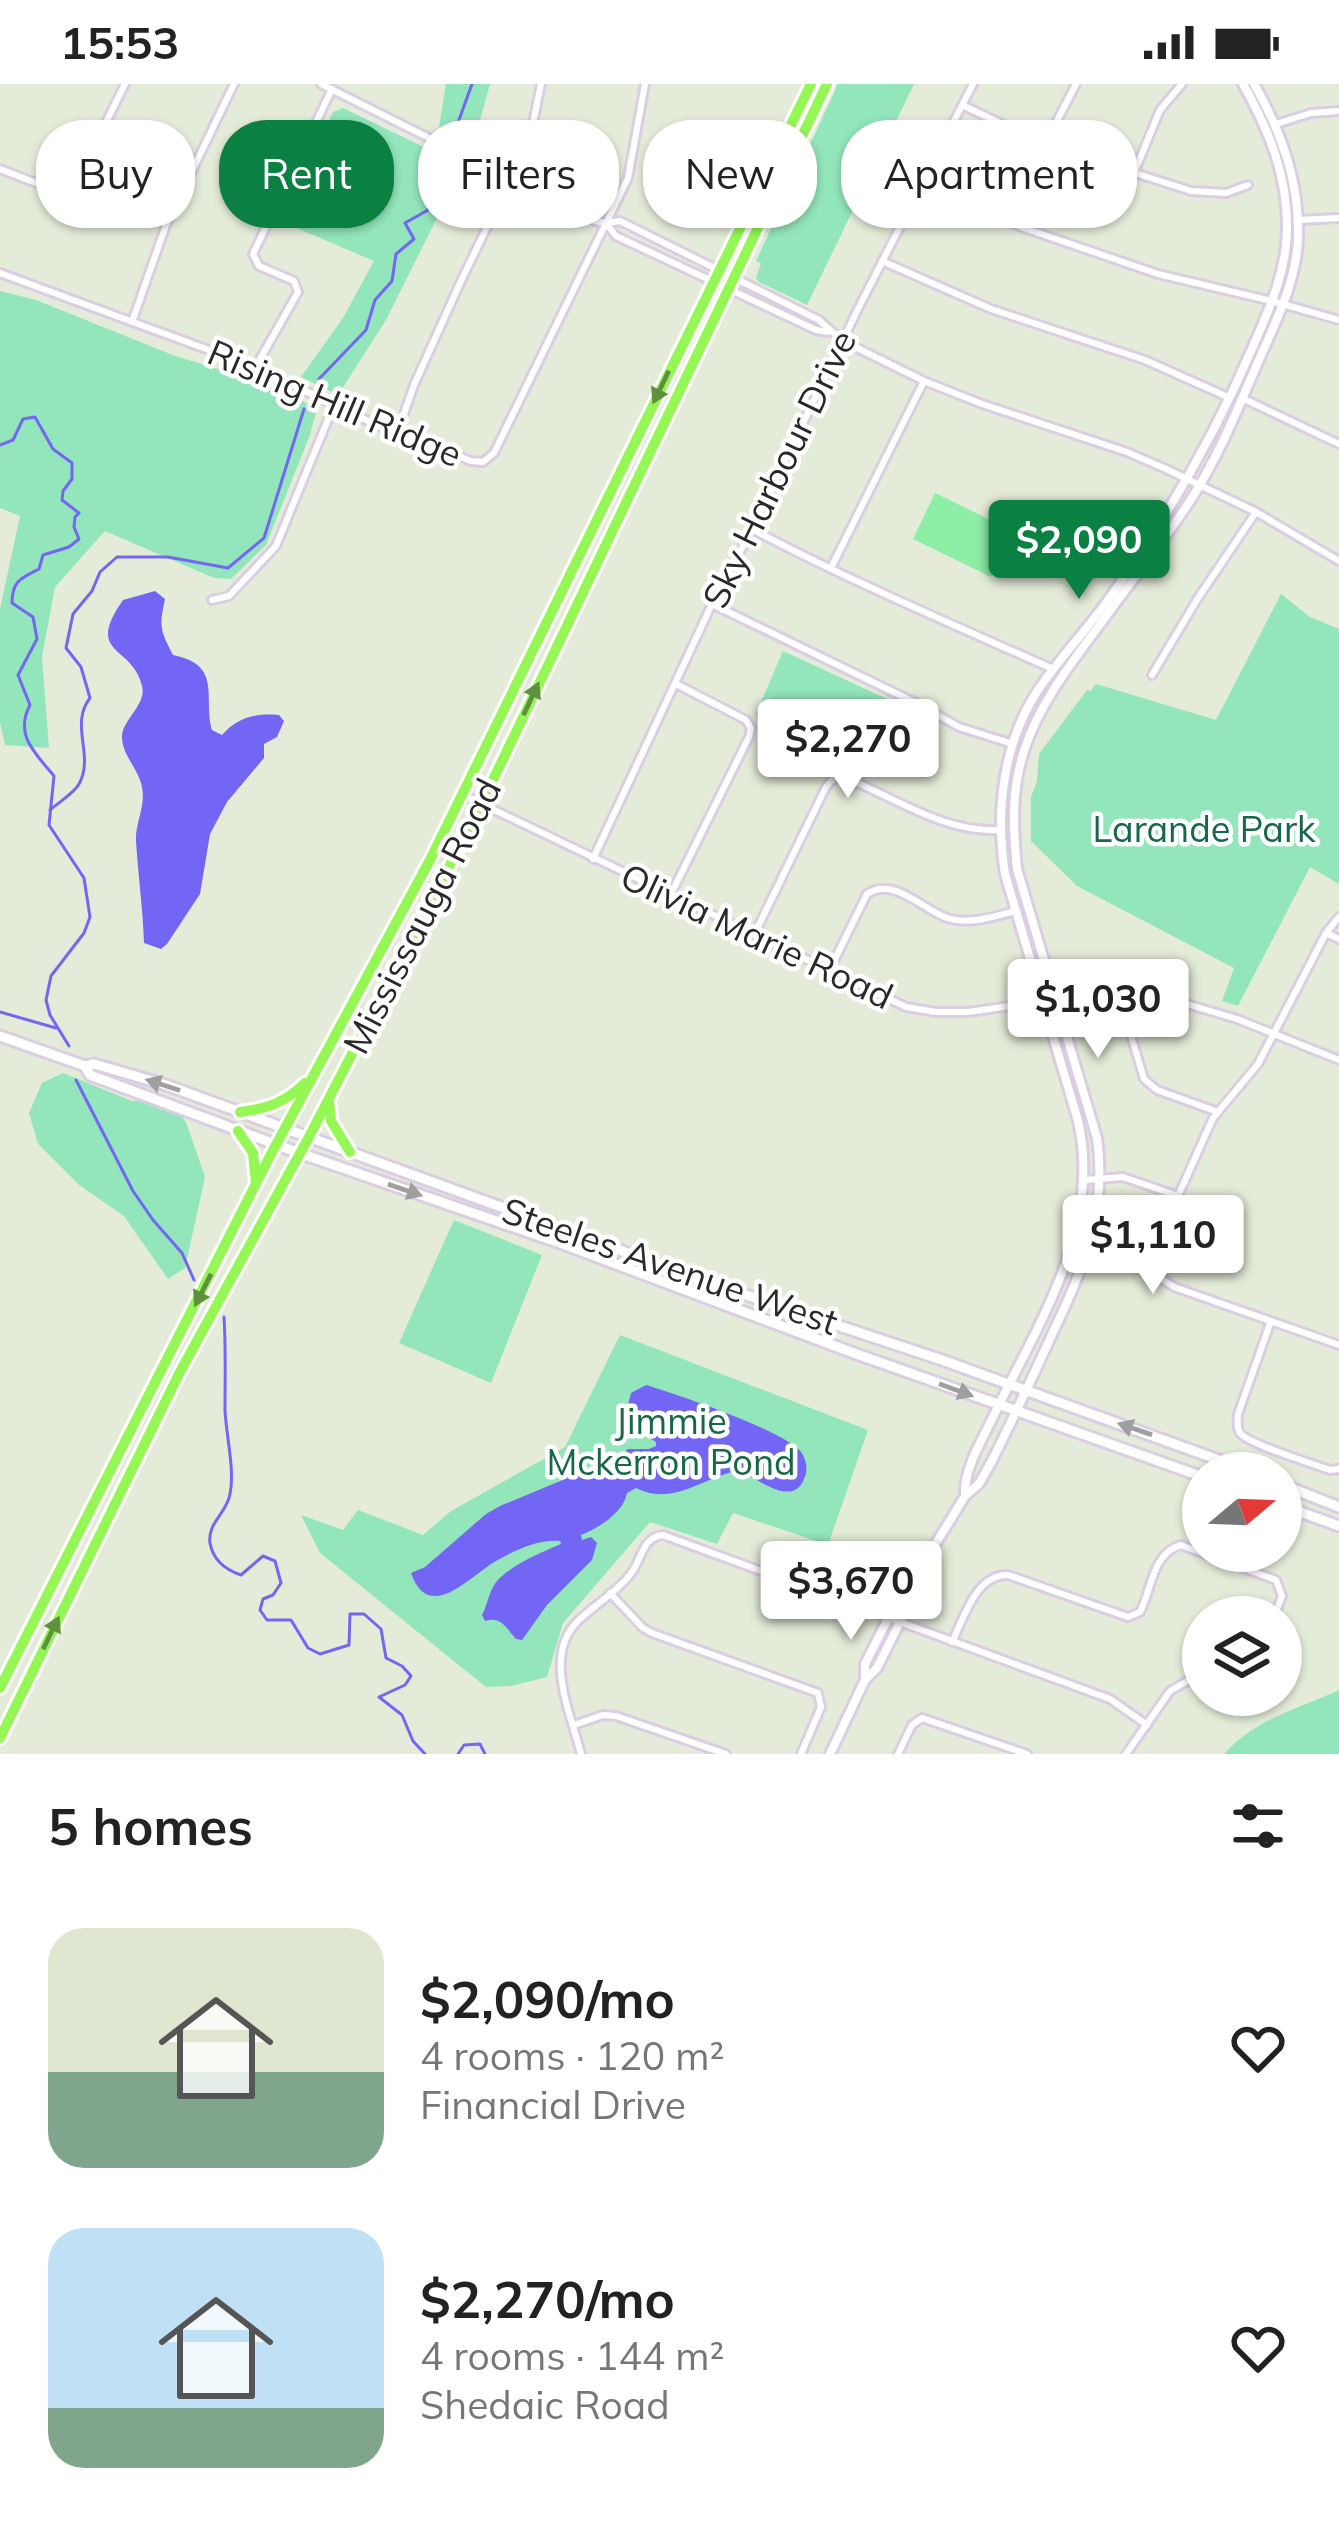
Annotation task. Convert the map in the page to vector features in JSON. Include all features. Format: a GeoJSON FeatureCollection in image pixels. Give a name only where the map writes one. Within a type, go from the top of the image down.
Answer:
{"type":"FeatureCollection","features":[{"type":"Feature","properties":{"kind":"main road","name":"Mississauga Road"},"geometry":{"type":"LineString","coordinates":[[0,1688],[285,1128],[463,795],[811,84]]}},
{"type":"Feature","properties":{"kind":"main road","name":"Mississauga Road"},"geometry":{"type":"LineString","coordinates":[[0,1738],[190,1352],[309,1137],[481,805],[826,84]]}},
{"type":"Feature","properties":{"kind":"main road","name":"Steeles Avenue West"},"geometry":{"type":"LineString","coordinates":[[0,1036],[240,1112],[688,1275],[1197,1452]]}},
{"type":"Feature","properties":{"kind":"main road","name":"Steeles Avenue West"},"geometry":{"type":"LineString","coordinates":[[85,1066],[90,1075],[299,1154],[582,1251],[1182,1470]]}},
{"type":"Feature","properties":{"kind":"main road"},"geometry":{"type":"LineString","coordinates":[[240,1112],[277,1104],[301,1087],[318,1066]]}},
{"type":"Feature","properties":{"kind":"main road"},"geometry":{"type":"LineString","coordinates":[[328,1097],[331,1121],[350,1152]]}},
{"type":"Feature","properties":{"kind":"main road"},"geometry":{"type":"LineString","coordinates":[[238,1131],[253,1153],[256,1185]]}},
{"type":"Feature","properties":{"kind":"main road"},"geometry":{"type":"LineString","coordinates":[[1302,1492],[1339,1507]]}},
{"type":"Feature","properties":{"kind":"main road"},"geometry":{"type":"LineString","coordinates":[[1302,1512],[1338,1524]]}},
{"type":"Feature","properties":{"kind":"street"},"geometry":{"type":"LineString","coordinates":[[0,169],[62,193],[73,189],[125,84]]}},
{"type":"Feature","properties":{"kind":"street"},"geometry":{"type":"LineString","coordinates":[[132,322],[166,225],[234,84]]}},
{"type":"Feature","properties":{"kind":"street"},"geometry":{"type":"LineString","coordinates":[[321,84],[418,131]]}},
{"type":"Feature","properties":{"kind":"street"},"geometry":{"type":"LineString","coordinates":[[534,120],[541,84]]}},
{"type":"Feature","properties":{"kind":"street"},"geometry":{"type":"LineString","coordinates":[[619,196],[628,178],[645,84]]}},
{"type":"Feature","properties":{"kind":"street","name":"Sky Harbour Drive"},"geometry":{"type":"LineString","coordinates":[[954,120],[973,84]]}},
{"type":"Feature","properties":{"kind":"street"},"geometry":{"type":"LineString","coordinates":[[1057,120],[1076,84]]}},
{"type":"Feature","properties":{"kind":"street"},"geometry":{"type":"LineString","coordinates":[[1137,166],[1160,110],[1182,84]]}},
{"type":"Feature","properties":{"kind":"street"},"geometry":{"type":"LineString","coordinates":[[865,1680],[865,1664],[910,1575],[922,1566],[965,1496],[980,1484],[1084,1266],[1094,1233],[1099,1150],[1017,868],[1014,790],[1024,748],[1057,686],[1199,485],[1243,398],[1277,302],[1287,233],[1282,177],[1270,137],[1243,84]]}},
{"type":"Feature","properties":{"kind":"street"},"geometry":{"type":"LineString","coordinates":[[965,1496],[964,1480],[1066,1265],[1085,1180],[1078,1121],[1015,911],[1001,847],[1002,794],[1013,744],[1029,704],[1104,606],[1188,480],[1296,262],[1298,220],[1288,158],[1255,84]]}},
{"type":"Feature","properties":{"kind":"street"},"geometry":{"type":"LineString","coordinates":[[255,367],[298,292],[294,281],[259,266],[254,254],[332,89]]}},
{"type":"Feature","properties":{"kind":"street"},"geometry":{"type":"LineString","coordinates":[[962,105],[995,120]]}},
{"type":"Feature","properties":{"kind":"street"},"geometry":{"type":"LineString","coordinates":[[1276,124],[1311,113],[1339,111]]}},
{"type":"Feature","properties":{"kind":"street"},"geometry":{"type":"LineString","coordinates":[[1137,174],[1209,193],[1226,194],[1248,185]]}},
{"type":"Feature","properties":{"kind":"street"},"geometry":{"type":"LineString","coordinates":[[1298,220],[1339,218]]}},
{"type":"Feature","properties":{"kind":"street"},"geometry":{"type":"LineString","coordinates":[[619,221],[719,269],[731,283],[816,330],[832,332]]}},
{"type":"Feature","properties":{"kind":"street"},"geometry":{"type":"LineString","coordinates":[[397,434],[414,385],[487,228]]}},
{"type":"Feature","properties":{"kind":"street","name":"Rising Hill Ridge"},"geometry":{"type":"LineString","coordinates":[[0,273],[255,367],[397,434],[483,462],[490,458],[604,228]]}},
{"type":"Feature","properties":{"kind":"street"},"geometry":{"type":"LineString","coordinates":[[610,228],[616,236],[713,282],[731,283],[819,320],[843,340],[923,381],[1127,452],[1256,512],[1339,561]]}},
{"type":"Feature","properties":{"kind":"street","name":"Sky Harbour Drive"},"geometry":{"type":"LineString","coordinates":[[593,859],[712,604],[899,228]]}},
{"type":"Feature","properties":{"kind":"street"},"geometry":{"type":"LineString","coordinates":[[1024,228],[1158,274],[1339,320]]}},
{"type":"Feature","properties":{"kind":"street"},"geometry":{"type":"LineString","coordinates":[[882,262],[992,309],[1145,360],[1231,398]]}},
{"type":"Feature","properties":{"kind":"street"},"geometry":{"type":"LineString","coordinates":[[831,568],[923,381]]}},
{"type":"Feature","properties":{"kind":"street"},"geometry":{"type":"LineString","coordinates":[[1243,398],[1339,444]]}},
{"type":"Feature","properties":{"kind":"street"},"geometry":{"type":"LineString","coordinates":[[212,600],[229,596],[276,546],[334,405]]}},
{"type":"Feature","properties":{"kind":"street"},"geometry":{"type":"LineString","coordinates":[[1152,675],[1256,512]]}},
{"type":"Feature","properties":{"kind":"street"},"geometry":{"type":"LineString","coordinates":[[752,529],[948,625],[1054,669]]}},
{"type":"Feature","properties":{"kind":"street"},"geometry":{"type":"LineString","coordinates":[[712,604],[959,727],[1024,748]]}},
{"type":"Feature","properties":{"kind":"street"},"geometry":{"type":"LineString","coordinates":[[671,894],[751,728],[746,720],[676,684]]}},
{"type":"Feature","properties":{"kind":"street"},"geometry":{"type":"LineString","coordinates":[[754,935],[833,779],[844,777],[954,826],[1001,830]]}},
{"type":"Feature","properties":{"kind":"street","name":"Olivia Marie Road"},"geometry":{"type":"LineString","coordinates":[[463,795],[906,1007],[968,1012],[1127,986],[1276,1033],[1339,1060]]}},
{"type":"Feature","properties":{"kind":"street"},"geometry":{"type":"LineString","coordinates":[[829,971],[873,890],[886,888],[946,918],[964,921],[1015,911]]}},
{"type":"Feature","properties":{"kind":"street"},"geometry":{"type":"LineString","coordinates":[[1339,917],[1326,933],[1258,1064],[1213,1118],[1154,1264],[1158,1276],[1174,1287],[1339,1346]]}},
{"type":"Feature","properties":{"kind":"street"},"geometry":{"type":"LineString","coordinates":[[1326,933],[1339,939]]}},
{"type":"Feature","properties":{"kind":"street"},"geometry":{"type":"LineString","coordinates":[[1127,986],[1125,1015],[1144,1078],[1157,1090],[1219,1112]]}},
{"type":"Feature","properties":{"kind":"street"},"geometry":{"type":"LineString","coordinates":[[1085,1180],[1124,1177],[1178,1196]]}},
{"type":"Feature","properties":{"kind":"street"},"geometry":{"type":"LineString","coordinates":[[1271,1321],[1237,1426],[1255,1442],[1330,1470],[1339,1469]]}},
{"type":"Feature","properties":{"kind":"street"},"geometry":{"type":"LineString","coordinates":[[581,1754],[560,1673],[562,1650],[576,1622],[631,1574],[654,1535],[1110,1700],[1147,1725]]}},
{"type":"Feature","properties":{"kind":"street"},"geometry":{"type":"LineString","coordinates":[[952,1642],[980,1589],[998,1574],[1128,1617],[1143,1609],[1165,1551],[1181,1545],[1276,1580],[1282,1596]]}},
{"type":"Feature","properties":{"kind":"street"},"geometry":{"type":"LineString","coordinates":[[830,1754],[865,1680],[877,1668],[900,1622],[922,1566]]}},
{"type":"Feature","properties":{"kind":"street"},"geometry":{"type":"LineString","coordinates":[[610,1593],[652,1633],[818,1694],[821,1707],[801,1754]]}},
{"type":"Feature","properties":{"kind":"street"},"geometry":{"type":"LineString","coordinates":[[1126,1754],[1170,1690],[1182,1683]]}},
{"type":"Feature","properties":{"kind":"street"},"geometry":{"type":"LineString","coordinates":[[574,1725],[616,1715],[726,1754]]}},
{"type":"Feature","properties":{"kind":"street"},"geometry":{"type":"LineString","coordinates":[[898,1754],[912,1725],[922,1718],[1027,1754]]}},
{"type":"Feature","properties":{"kind":"green space"},"geometry":{"type":"Polygon","coordinates":[[[446,84],[490,84],[480,120],[440,120],[446,84]]]}},
{"type":"Feature","properties":{"kind":"green space"},"geometry":{"type":"Polygon","coordinates":[[[838,84],[914,84],[897,120],[841,120],[844,228],[807,305],[759,282],[761,263],[756,261],[771,228],[817,228],[817,129],[838,84]]]}},
{"type":"Feature","properties":{"kind":"green space"},"geometry":{"type":"Polygon","coordinates":[[[343,108],[368,120],[329,120],[343,108]]]}},
{"type":"Feature","properties":{"kind":"green space"},"geometry":{"type":"Polygon","coordinates":[[[394,133],[418,144],[418,228],[432,228],[386,320],[338,395],[301,377],[343,318],[374,261],[296,228],[394,228],[394,133]]]}},
{"type":"Feature","properties":{"kind":"green space"},"geometry":{"type":"Polygon","coordinates":[[[0,291],[36,300],[175,356],[261,382],[317,408],[266,545],[231,579],[214,578],[105,531],[55,587],[42,657],[49,748],[5,745],[0,723],[0,609],[20,516],[0,508],[0,291]]]}},
{"type":"Feature","properties":{"kind":"green space"},"geometry":{"type":"Polygon","coordinates":[[[935,493],[1013,531],[991,577],[913,539],[935,493]]]}},
{"type":"Feature","properties":{"kind":"green space","name":"Larande Park"},"geometry":{"type":"Polygon","coordinates":[[[1281,594],[1310,617],[1339,629],[1339,884],[1310,867],[1238,1006],[1222,1001],[1234,968],[1077,886],[1031,841],[1031,797],[1039,754],[1096,684],[1216,720],[1281,594]]]}},
{"type":"Feature","properties":{"kind":"green space"},"geometry":{"type":"Polygon","coordinates":[[[783,651],[887,699],[848,764],[829,761],[817,774],[759,741],[762,725],[756,714],[783,651]]]}},
{"type":"Feature","properties":{"kind":"green space"},"geometry":{"type":"Polygon","coordinates":[[[63,1073],[132,1101],[177,1110],[186,1122],[205,1177],[185,1268],[168,1279],[124,1216],[79,1185],[38,1144],[29,1113],[42,1083],[63,1073]]]}},
{"type":"Feature","properties":{"kind":"green space"},"geometry":{"type":"Polygon","coordinates":[[[454,1220],[542,1255],[491,1383],[399,1343],[454,1220]]]}},
{"type":"Feature","properties":{"kind":"green space","name":"Jimmie Mckerron Pond"},"geometry":{"type":"Polygon","coordinates":[[[620,1335],[868,1430],[828,1545],[733,1513],[717,1544],[650,1522],[563,1623],[547,1677],[486,1687],[320,1553],[301,1515],[343,1530],[358,1510],[423,1535],[451,1511],[565,1447],[620,1335]]]}},
{"type":"Feature","properties":{"kind":"green space"},"geometry":{"type":"Polygon","coordinates":[[[1339,1690],[1339,1754],[1224,1754],[1263,1723],[1278,1716],[1302,1716],[1302,1705],[1339,1690]]]}},
{"type":"Feature","properties":{"kind":"shaded area"},"geometry":{"type":"Polygon","coordinates":[[[155,591],[165,599],[162,628],[173,655],[189,660],[205,674],[212,730],[222,735],[241,720],[263,715],[279,715],[284,721],[277,737],[264,744],[264,758],[227,802],[210,834],[200,894],[161,949],[144,943],[136,841],[143,794],[122,742],[142,686],[137,673],[109,641],[108,631],[123,600],[155,591]]]}},
{"type":"Feature","properties":{"kind":"shaded area"},"geometry":{"type":"Polygon","coordinates":[[[646,1385],[729,1414],[791,1443],[806,1466],[799,1487],[774,1489],[740,1470],[675,1492],[649,1493],[636,1488],[610,1518],[581,1535],[582,1540],[591,1537],[597,1543],[592,1560],[547,1605],[522,1640],[499,1622],[485,1621],[482,1615],[490,1594],[505,1573],[560,1541],[519,1549],[439,1596],[419,1588],[411,1573],[425,1567],[486,1514],[582,1472],[610,1479],[616,1476],[627,1449],[656,1446],[626,1413],[631,1393],[646,1385]]]}},
{"type":"Feature","properties":{"kind":"waterway"},"geometry":{"type":"LineString","coordinates":[[459,120],[472,84]]}},
{"type":"Feature","properties":{"kind":"waterway"},"geometry":{"type":"LineString","coordinates":[[319,379],[366,330],[375,300],[392,281],[396,254],[414,239],[405,223],[418,216]]}},
{"type":"Feature","properties":{"kind":"waterway"},"geometry":{"type":"LineString","coordinates":[[50,810],[77,787],[85,762],[82,719],[90,698],[81,667],[66,648],[73,614],[100,572],[117,557],[168,557],[228,568],[264,538],[304,409]]}},
{"type":"Feature","properties":{"kind":"waterway"},"geometry":{"type":"LineString","coordinates":[[0,445],[13,440],[23,419],[35,417],[53,449],[72,463],[72,479],[62,500],[79,513],[74,527],[79,539],[43,555],[39,569],[23,578],[12,596],[12,603],[33,617],[37,639],[18,675],[30,705],[26,735],[54,776],[49,825],[84,878],[90,917],[84,933],[51,976],[46,1000],[69,1046]]}},
{"type":"Feature","properties":{"kind":"waterway"},"geometry":{"type":"LineString","coordinates":[[0,1012],[56,1028]]}},
{"type":"Feature","properties":{"kind":"waterway"},"geometry":{"type":"LineString","coordinates":[[76,1080],[133,1191],[182,1253],[194,1280]]}},
{"type":"Feature","properties":{"kind":"waterway"},"geometry":{"type":"LineString","coordinates":[[224,1317],[231,1485],[228,1501],[211,1530],[214,1554],[241,1575],[263,1556],[275,1561],[281,1583],[273,1595],[263,1599],[260,1610],[267,1620],[291,1620],[308,1648],[320,1654],[349,1645],[350,1614],[364,1614],[381,1629],[386,1658],[411,1676],[405,1685],[379,1697],[402,1715],[413,1741],[425,1754]]}},
{"type":"Feature","properties":{"kind":"waterway"},"geometry":{"type":"LineString","coordinates":[[458,1754],[464,1745],[480,1744],[485,1754]]}}]}
